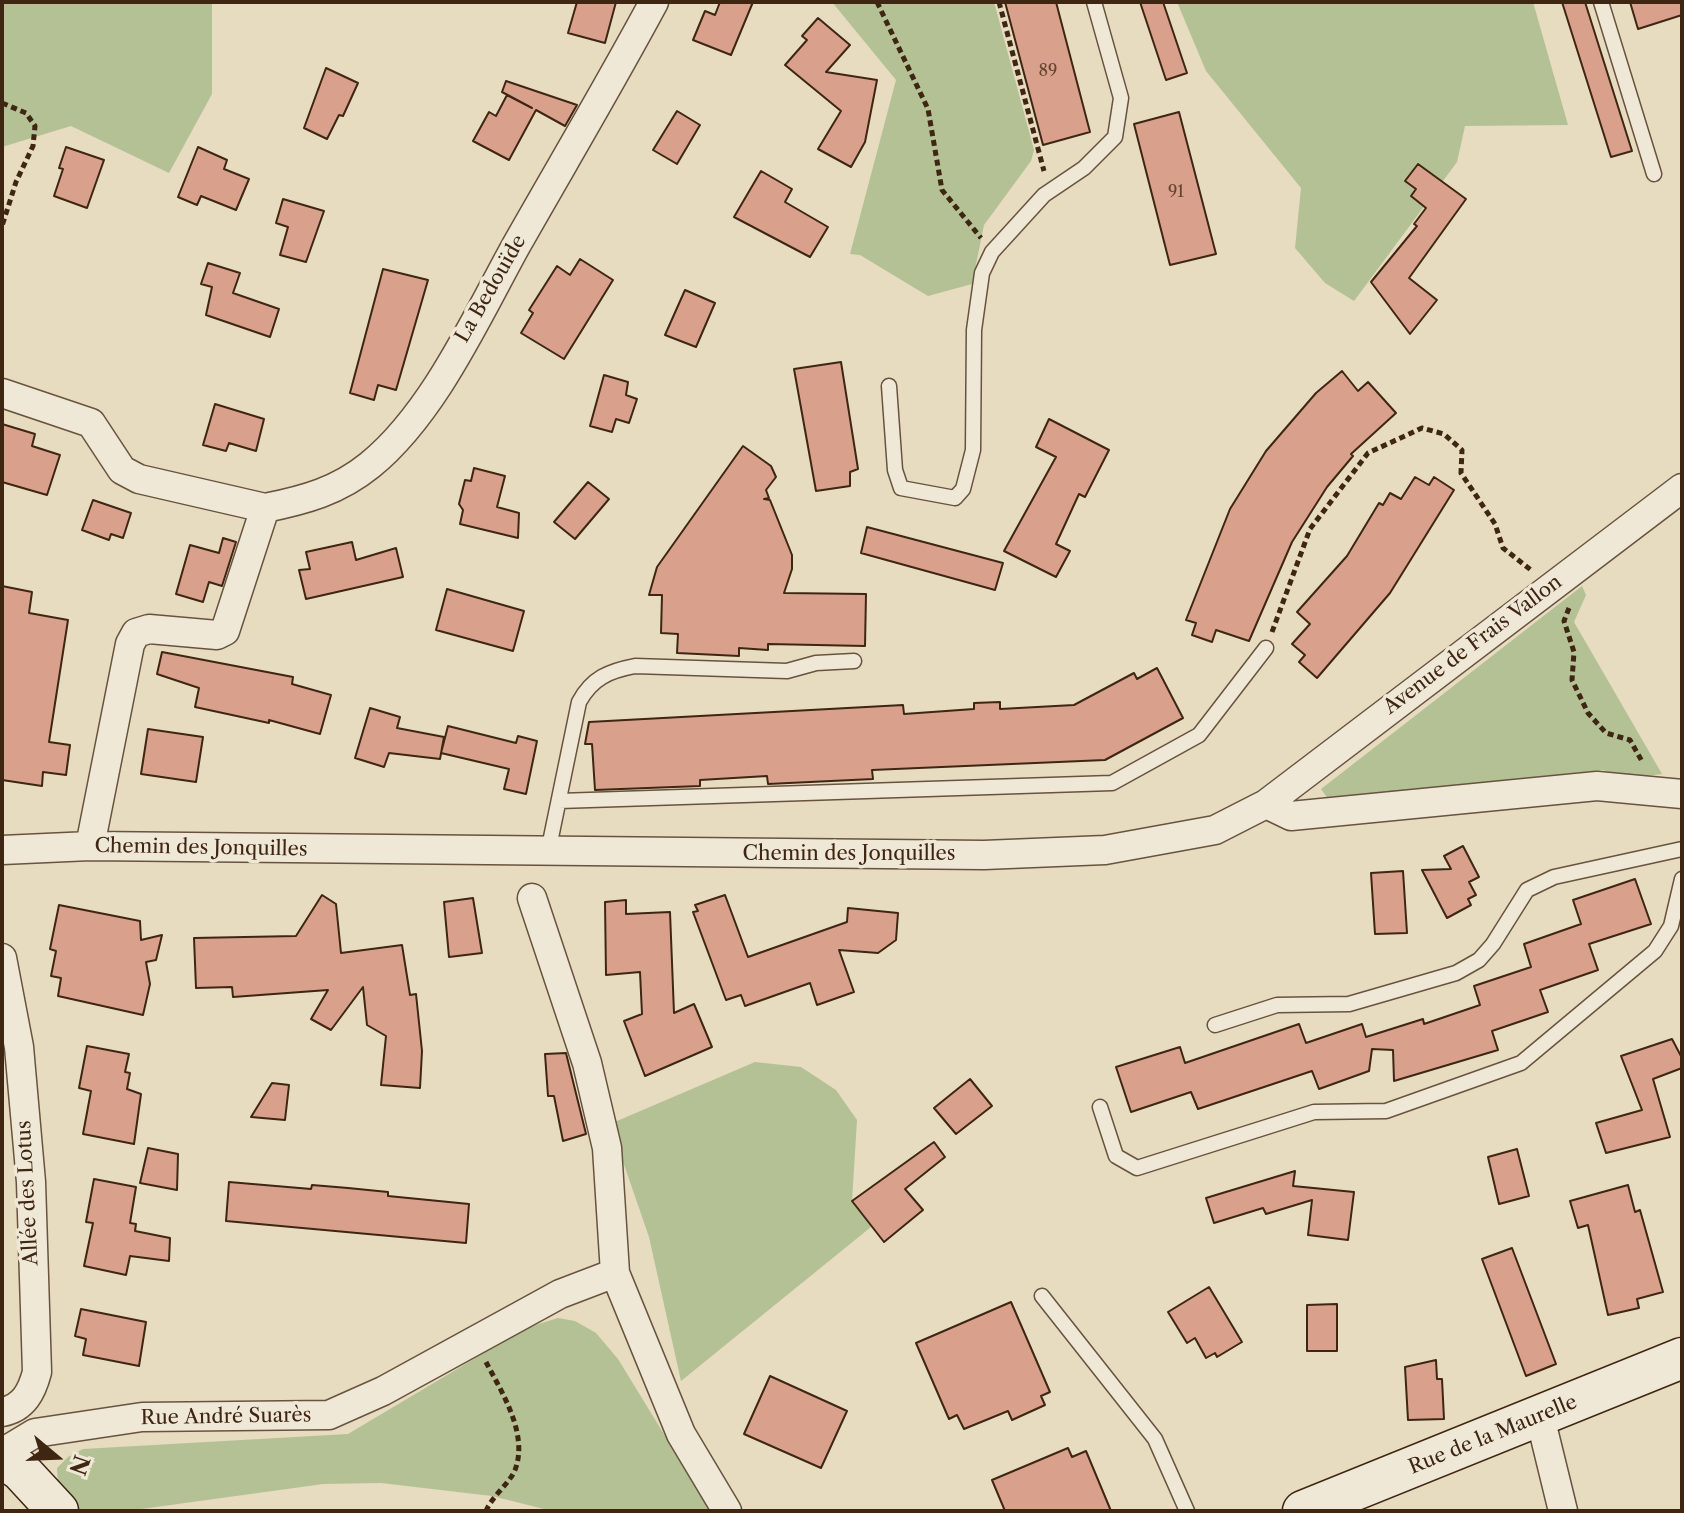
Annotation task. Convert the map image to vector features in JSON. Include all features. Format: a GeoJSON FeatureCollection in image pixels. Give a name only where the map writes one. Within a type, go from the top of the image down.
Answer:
{"type":"FeatureCollection","features":[{"type":"Feature","properties":{"kind":"street","name":"La Bedouïde"},"geometry":{"type":"LineString","coordinates":[[2,393],[91,423],[122,470],[139,479],[265,508],[309,499],[342,486],[372,463],[414,419],[467,333],[654,2]]}},
{"type":"Feature","properties":{"kind":"street","name":"Avenue de Frais Vallon"},"geometry":{"type":"LineString","coordinates":[[1266,804],[1682,488]]}},
{"type":"Feature","properties":{"kind":"street"},"geometry":{"type":"LineString","coordinates":[[90,846],[130,644],[136,633],[149,629],[217,635],[225,631],[265,508]]}},
{"type":"Feature","properties":{"kind":"street"},"geometry":{"type":"LineString","coordinates":[[1266,804],[1291,816],[1597,786],[1681,791]]}},
{"type":"Feature","properties":{"kind":"street","name":"Chemin des Jonquilles"},"geometry":{"type":"LineString","coordinates":[[2,850],[90,846],[984,855],[1105,850],[1215,830],[1266,804]]}},
{"type":"Feature","properties":{"kind":"street"},"geometry":{"type":"LineString","coordinates":[[532,898],[587,1063],[607,1148],[615,1273],[681,1434],[727,1511]]}},
{"type":"Feature","properties":{"kind":"street","name":"Allée des Lotus"},"geometry":{"type":"LineString","coordinates":[[2,958],[19,1047],[31,1182],[37,1372],[32,1393],[12,1410],[2,1412]]}},
{"type":"Feature","properties":{"kind":"street","name":"Rue André Suarès"},"geometry":{"type":"LineString","coordinates":[[2,1455],[35,1433],[142,1417],[329,1415],[383,1391],[560,1294],[615,1273]]}},
{"type":"Feature","properties":{"kind":"street","name":"Rue de la Maurelle"},"geometry":{"type":"LineString","coordinates":[[1303,1511],[1682,1358]]}},
{"type":"Feature","properties":{"kind":"street"},"geometry":{"type":"LineString","coordinates":[[1540,1417],[1563,1511]]}},
{"type":"Feature","properties":{"kind":"street"},"geometry":{"type":"LineString","coordinates":[[2,1455],[20,1470],[41,1502]]}},
{"type":"Feature","properties":{"kind":"lane"},"geometry":{"type":"LineString","coordinates":[[889,386],[895,470],[901,488],[955,498],[963,489],[973,450],[978,294],[982,273],[992,252],[1050,191],[1084,168],[1115,137],[1121,98],[1094,2]]}},
{"type":"Feature","properties":{"kind":"lane"},"geometry":{"type":"LineString","coordinates":[[1601,2],[1654,174]]}},
{"type":"Feature","properties":{"kind":"lane"},"geometry":{"type":"LineString","coordinates":[[559,801],[1112,783],[1199,735],[1266,648]]}},
{"type":"Feature","properties":{"kind":"lane"},"geometry":{"type":"LineString","coordinates":[[548,852],[579,702],[588,685],[611,670],[635,666],[787,671],[816,663],[854,661]]}},
{"type":"Feature","properties":{"kind":"lane"},"geometry":{"type":"LineString","coordinates":[[1215,1025],[1277,1005],[1349,1004],[1456,973],[1479,960],[1493,944],[1527,890],[1554,877],[1682,849]]}},
{"type":"Feature","properties":{"kind":"lane"},"geometry":{"type":"LineString","coordinates":[[1100,1107],[1116,1156],[1137,1168],[1314,1112],[1386,1111],[1521,1063],[1655,951],[1671,926],[1682,879]]}},
{"type":"Feature","properties":{"kind":"lane"},"geometry":{"type":"LineString","coordinates":[[1042,1296],[1155,1439],[1187,1511]]}},
{"type":"Feature","properties":{"kind":"path"},"geometry":{"type":"LineString","coordinates":[[877,2],[928,109],[942,190],[992,252]]}},
{"type":"Feature","properties":{"kind":"path"},"geometry":{"type":"LineString","coordinates":[[999,2],[1050,191]]}},
{"type":"Feature","properties":{"kind":"path"},"geometry":{"type":"LineString","coordinates":[[2,103],[26,113],[35,126],[33,146],[16,182],[2,226]]}},
{"type":"Feature","properties":{"kind":"path"},"geometry":{"type":"LineString","coordinates":[[1266,648],[1310,529],[1368,453],[1422,428],[1444,434],[1462,450],[1461,473],[1495,524],[1503,548],[1531,570]]}},
{"type":"Feature","properties":{"kind":"path"},"geometry":{"type":"LineString","coordinates":[[1572,601],[1564,621],[1574,652],[1572,680],[1588,713],[1606,733],[1630,740],[1648,777]]}},
{"type":"Feature","properties":{"kind":"path"},"geometry":{"type":"LineString","coordinates":[[473,1340],[514,1415],[517,1433],[515,1470],[492,1496],[486,1511]]}},
{"type":"Feature","properties":{"kind":"green space"},"geometry":{"type":"Polygon","coordinates":[[[2,2],[212,2],[212,94],[169,173],[71,126],[2,147],[2,2]]]}},
{"type":"Feature","properties":{"kind":"green space"},"geometry":{"type":"Polygon","coordinates":[[[832,2],[994,2],[1034,150],[1031,161],[984,225],[972,284],[928,296],[860,255],[850,254],[896,80],[832,2]]]}},
{"type":"Feature","properties":{"kind":"green space"},"geometry":{"type":"Polygon","coordinates":[[[1177,2],[1533,2],[1568,125],[1465,126],[1457,162],[1354,301],[1325,283],[1295,248],[1301,188],[1206,71],[1177,2]]]}},
{"type":"Feature","properties":{"kind":"green space"},"geometry":{"type":"Polygon","coordinates":[[[1582,586],[1586,595],[1574,622],[1662,774],[1626,779],[1603,770],[1328,799],[1321,789],[1582,586]]]}},
{"type":"Feature","properties":{"kind":"green space"},"geometry":{"type":"Polygon","coordinates":[[[755,1062],[801,1067],[836,1090],[857,1120],[852,1201],[871,1227],[681,1381],[649,1237],[610,1124],[755,1062]]]}},
{"type":"Feature","properties":{"kind":"green space"},"geometry":{"type":"Polygon","coordinates":[[[558,1318],[575,1321],[596,1333],[618,1359],[711,1511],[552,1511],[492,1496],[381,1483],[323,1484],[127,1511],[79,1511],[58,1484],[57,1468],[83,1449],[348,1434],[526,1328],[558,1318]]]}},
{"type":"Feature","properties":{"kind":"building"},"geometry":{"type":"Polygon","coordinates":[[[577,2],[616,2],[605,43],[568,33],[577,2]]]}},
{"type":"Feature","properties":{"kind":"building"},"geometry":{"type":"Polygon","coordinates":[[[720,2],[753,2],[731,55],[693,40],[705,11],[715,15],[720,2]]]}},
{"type":"Feature","properties":{"kind":"building"},"geometry":{"type":"Polygon","coordinates":[[[1005,2],[1056,2],[1090,132],[1043,145],[1005,2]]]}},
{"type":"Feature","properties":{"kind":"building"},"geometry":{"type":"Polygon","coordinates":[[[1140,2],[1163,2],[1187,73],[1166,80],[1140,2]]]}},
{"type":"Feature","properties":{"kind":"building"},"geometry":{"type":"Polygon","coordinates":[[[1562,2],[1585,2],[1632,151],[1611,157],[1562,2]]]}},
{"type":"Feature","properties":{"kind":"building"},"geometry":{"type":"Polygon","coordinates":[[[1630,2],[1682,2],[1682,15],[1638,29],[1630,2]]]}},
{"type":"Feature","properties":{"kind":"building"},"geometry":{"type":"Polygon","coordinates":[[[818,18],[850,45],[826,72],[877,80],[865,142],[851,167],[818,149],[841,111],[785,65],[807,40],[802,36],[818,18]]]}},
{"type":"Feature","properties":{"kind":"building"},"geometry":{"type":"Polygon","coordinates":[[[326,68],[358,83],[343,116],[339,115],[327,139],[304,128],[326,68]]]}},
{"type":"Feature","properties":{"kind":"building"},"geometry":{"type":"Polygon","coordinates":[[[506,81],[577,105],[565,126],[536,110],[509,160],[473,141],[489,112],[496,116],[507,95],[532,108],[502,92],[506,81]]]}},
{"type":"Feature","properties":{"kind":"building"},"geometry":{"type":"Polygon","coordinates":[[[677,111],[700,125],[677,164],[653,150],[677,111]]]}},
{"type":"Feature","properties":{"kind":"building"},"geometry":{"type":"Polygon","coordinates":[[[1179,112],[1216,254],[1170,265],[1134,124],[1179,112]]]}},
{"type":"Feature","properties":{"kind":"building"},"geometry":{"type":"Polygon","coordinates":[[[66,147],[104,160],[87,208],[54,196],[66,147]]]}},
{"type":"Feature","properties":{"kind":"building"},"geometry":{"type":"Polygon","coordinates":[[[198,147],[227,160],[224,169],[249,179],[236,210],[201,196],[197,205],[178,197],[198,147]]]}},
{"type":"Feature","properties":{"kind":"building"},"geometry":{"type":"Polygon","coordinates":[[[1418,164],[1466,199],[1409,278],[1437,300],[1410,334],[1371,282],[1417,226],[1414,224],[1426,208],[1411,196],[1416,189],[1405,181],[1418,164]]]}},
{"type":"Feature","properties":{"kind":"building"},"geometry":{"type":"Polygon","coordinates":[[[761,171],[792,189],[785,202],[828,227],[810,257],[734,217],[761,171]]]}},
{"type":"Feature","properties":{"kind":"building"},"geometry":{"type":"Polygon","coordinates":[[[283,199],[324,211],[306,262],[280,255],[288,227],[276,223],[283,199]]]}},
{"type":"Feature","properties":{"kind":"building"},"geometry":{"type":"Polygon","coordinates":[[[580,259],[613,280],[564,359],[521,333],[533,313],[529,310],[557,266],[570,275],[580,259]]]}},
{"type":"Feature","properties":{"kind":"building"},"geometry":{"type":"Polygon","coordinates":[[[208,263],[240,273],[233,293],[279,309],[270,337],[206,315],[212,287],[201,284],[208,263]]]}},
{"type":"Feature","properties":{"kind":"building"},"geometry":{"type":"Polygon","coordinates":[[[383,269],[428,280],[396,390],[378,385],[374,400],[350,393],[383,269]]]}},
{"type":"Feature","properties":{"kind":"building"},"geometry":{"type":"Polygon","coordinates":[[[685,290],[715,303],[696,347],[665,335],[685,290]]]}},
{"type":"Feature","properties":{"kind":"building"},"geometry":{"type":"Polygon","coordinates":[[[841,362],[858,469],[850,472],[850,486],[816,491],[794,369],[841,362]]]}},
{"type":"Feature","properties":{"kind":"building"},"geometry":{"type":"Polygon","coordinates":[[[1342,371],[1358,391],[1368,382],[1396,413],[1351,454],[1353,456],[1327,487],[1292,542],[1249,641],[1216,630],[1212,642],[1192,635],[1196,623],[1186,620],[1230,509],[1266,451],[1316,393],[1342,371]]]}},
{"type":"Feature","properties":{"kind":"building"},"geometry":{"type":"Polygon","coordinates":[[[604,375],[628,382],[626,395],[637,399],[629,423],[616,419],[612,432],[590,426],[604,375]]]}},
{"type":"Feature","properties":{"kind":"building"},"geometry":{"type":"Polygon","coordinates":[[[215,404],[264,419],[256,451],[229,443],[226,451],[203,445],[215,404]]]}},
{"type":"Feature","properties":{"kind":"building"},"geometry":{"type":"Polygon","coordinates":[[[1049,419],[1109,450],[1085,497],[1079,494],[1056,544],[1070,551],[1056,577],[1004,551],[1056,457],[1036,447],[1049,419]]]}},
{"type":"Feature","properties":{"kind":"building"},"geometry":{"type":"Polygon","coordinates":[[[2,424],[35,434],[32,446],[60,455],[47,495],[2,482],[2,424]]]}},
{"type":"Feature","properties":{"kind":"building"},"geometry":{"type":"Polygon","coordinates":[[[743,446],[771,466],[776,477],[766,490],[769,498],[764,499],[770,500],[792,555],[792,569],[784,593],[866,594],[865,646],[768,644],[768,650],[739,648],[739,656],[677,653],[678,634],[661,633],[662,595],[649,595],[657,567],[743,446]]]}},
{"type":"Feature","properties":{"kind":"building"},"geometry":{"type":"Polygon","coordinates":[[[474,468],[505,476],[497,507],[519,513],[518,538],[460,524],[463,510],[459,504],[465,480],[471,481],[474,468]]]}},
{"type":"Feature","properties":{"kind":"building"},"geometry":{"type":"Polygon","coordinates":[[[1415,477],[1429,485],[1434,477],[1454,490],[1390,593],[1317,678],[1299,662],[1305,655],[1292,644],[1310,624],[1297,612],[1347,556],[1379,503],[1383,505],[1390,493],[1401,499],[1415,477]]]}},
{"type":"Feature","properties":{"kind":"building"},"geometry":{"type":"Polygon","coordinates":[[[588,482],[609,499],[575,539],[554,522],[588,482]]]}},
{"type":"Feature","properties":{"kind":"building"},"geometry":{"type":"Polygon","coordinates":[[[93,500],[131,513],[123,538],[111,534],[109,540],[82,530],[93,500]]]}},
{"type":"Feature","properties":{"kind":"building"},"geometry":{"type":"Polygon","coordinates":[[[867,527],[1003,563],[995,590],[861,553],[867,527]]]}},
{"type":"Feature","properties":{"kind":"building"},"geometry":{"type":"Polygon","coordinates":[[[223,538],[236,542],[222,586],[209,582],[203,602],[176,594],[190,545],[219,553],[223,538]]]}},
{"type":"Feature","properties":{"kind":"building"},"geometry":{"type":"Polygon","coordinates":[[[352,542],[356,560],[396,548],[403,577],[306,599],[299,570],[310,569],[306,552],[352,542]]]}},
{"type":"Feature","properties":{"kind":"building"},"geometry":{"type":"Polygon","coordinates":[[[2,586],[32,592],[29,613],[68,620],[49,742],[70,745],[66,775],[43,772],[42,786],[2,780],[2,586]]]}},
{"type":"Feature","properties":{"kind":"building"},"geometry":{"type":"Polygon","coordinates":[[[447,589],[524,611],[513,651],[436,630],[447,589]]]}},
{"type":"Feature","properties":{"kind":"building"},"geometry":{"type":"Polygon","coordinates":[[[162,652],[293,677],[292,684],[331,695],[320,734],[269,720],[269,723],[195,707],[199,688],[157,674],[162,652]]]}},
{"type":"Feature","properties":{"kind":"building"},"geometry":{"type":"Polygon","coordinates":[[[1157,668],[1183,718],[1105,760],[872,770],[873,779],[768,784],[767,776],[700,780],[700,786],[595,790],[592,744],[585,744],[589,722],[903,705],[904,714],[974,709],[974,703],[1000,702],[1000,709],[1074,705],[1134,673],[1137,679],[1157,668]]]}},
{"type":"Feature","properties":{"kind":"building"},"geometry":{"type":"Polygon","coordinates":[[[370,708],[400,717],[397,728],[444,737],[440,759],[389,753],[384,767],[355,758],[370,708]]]}},
{"type":"Feature","properties":{"kind":"building"},"geometry":{"type":"Polygon","coordinates":[[[448,726],[516,743],[518,736],[537,741],[526,794],[504,789],[509,769],[441,753],[448,726]]]}},
{"type":"Feature","properties":{"kind":"building"},"geometry":{"type":"Polygon","coordinates":[[[148,729],[203,737],[196,782],[141,774],[148,729]]]}},
{"type":"Feature","properties":{"kind":"building"},"geometry":{"type":"Polygon","coordinates":[[[1463,846],[1479,877],[1469,882],[1476,895],[1468,899],[1471,905],[1447,918],[1422,870],[1451,869],[1444,856],[1463,846]]]}},
{"type":"Feature","properties":{"kind":"building"},"geometry":{"type":"Polygon","coordinates":[[[1403,871],[1407,933],[1375,934],[1371,873],[1403,871]]]}},
{"type":"Feature","properties":{"kind":"building"},"geometry":{"type":"Polygon","coordinates":[[[1635,879],[1651,924],[1589,944],[1598,970],[1540,990],[1548,1012],[1492,1031],[1498,1050],[1394,1081],[1393,1050],[1372,1049],[1369,1071],[1319,1089],[1312,1071],[1198,1109],[1191,1092],[1131,1112],[1116,1067],[1180,1047],[1185,1063],[1299,1024],[1306,1043],[1362,1024],[1366,1037],[1423,1019],[1424,1024],[1480,1005],[1474,986],[1531,967],[1524,944],[1581,924],[1573,900],[1635,879]]]}},
{"type":"Feature","properties":{"kind":"building"},"geometry":{"type":"Polygon","coordinates":[[[322,895],[336,904],[341,953],[402,945],[410,995],[416,994],[422,1051],[420,1088],[381,1085],[386,1036],[367,1025],[363,987],[331,1030],[311,1019],[328,990],[233,997],[232,987],[196,988],[194,938],[296,936],[322,895]]]}},
{"type":"Feature","properties":{"kind":"building"},"geometry":{"type":"Polygon","coordinates":[[[725,895],[748,957],[847,922],[848,908],[898,913],[896,940],[878,953],[839,950],[854,992],[817,1005],[810,983],[745,1006],[741,995],[726,1000],[693,912],[698,911],[695,905],[725,895]]]}},
{"type":"Feature","properties":{"kind":"building"},"geometry":{"type":"Polygon","coordinates":[[[473,898],[482,953],[449,957],[444,902],[473,898]]]}},
{"type":"Feature","properties":{"kind":"building"},"geometry":{"type":"Polygon","coordinates":[[[626,900],[626,914],[670,912],[674,1013],[694,1004],[712,1047],[645,1076],[624,1021],[642,1014],[640,972],[606,975],[605,902],[626,900]]]}},
{"type":"Feature","properties":{"kind":"building"},"geometry":{"type":"Polygon","coordinates":[[[59,905],[140,921],[141,940],[162,935],[156,960],[146,962],[150,984],[143,1015],[58,996],[61,978],[51,976],[56,951],[50,949],[59,905]]]}},
{"type":"Feature","properties":{"kind":"building"},"geometry":{"type":"Polygon","coordinates":[[[1672,1039],[1682,1058],[1682,1068],[1653,1079],[1670,1137],[1606,1153],[1596,1123],[1642,1110],[1621,1056],[1672,1039]]]}},
{"type":"Feature","properties":{"kind":"building"},"geometry":{"type":"Polygon","coordinates":[[[87,1046],[129,1054],[125,1072],[130,1073],[127,1089],[141,1094],[134,1144],[83,1134],[91,1091],[79,1088],[87,1046]]]}},
{"type":"Feature","properties":{"kind":"building"},"geometry":{"type":"Polygon","coordinates":[[[566,1053],[586,1134],[563,1141],[554,1096],[548,1096],[545,1054],[566,1053]]]}},
{"type":"Feature","properties":{"kind":"building"},"geometry":{"type":"Polygon","coordinates":[[[970,1079],[992,1106],[956,1134],[934,1108],[970,1079]]]}},
{"type":"Feature","properties":{"kind":"building"},"geometry":{"type":"Polygon","coordinates":[[[272,1083],[289,1085],[285,1120],[251,1117],[272,1083]]]}},
{"type":"Feature","properties":{"kind":"building"},"geometry":{"type":"Polygon","coordinates":[[[934,1142],[945,1157],[905,1189],[923,1210],[884,1242],[852,1201],[934,1142]]]}},
{"type":"Feature","properties":{"kind":"building"},"geometry":{"type":"Polygon","coordinates":[[[148,1148],[178,1154],[177,1190],[140,1183],[148,1148]]]}},
{"type":"Feature","properties":{"kind":"building"},"geometry":{"type":"Polygon","coordinates":[[[1517,1149],[1529,1196],[1499,1204],[1488,1157],[1517,1149]]]}},
{"type":"Feature","properties":{"kind":"building"},"geometry":{"type":"Polygon","coordinates":[[[1295,1171],[1293,1186],[1354,1192],[1348,1240],[1308,1235],[1312,1200],[1266,1214],[1263,1208],[1214,1223],[1206,1198],[1295,1171]]]}},
{"type":"Feature","properties":{"kind":"building"},"geometry":{"type":"Polygon","coordinates":[[[94,1179],[136,1187],[130,1223],[136,1224],[135,1231],[170,1238],[169,1261],[130,1256],[126,1275],[84,1266],[93,1223],[86,1222],[94,1179]]]}},
{"type":"Feature","properties":{"kind":"building"},"geometry":{"type":"Polygon","coordinates":[[[229,1182],[311,1189],[312,1185],[348,1188],[388,1192],[388,1196],[469,1204],[466,1243],[226,1221],[229,1182]]]}},
{"type":"Feature","properties":{"kind":"building"},"geometry":{"type":"Polygon","coordinates":[[[1628,1185],[1635,1212],[1640,1210],[1663,1292],[1637,1299],[1639,1308],[1608,1315],[1588,1225],[1578,1228],[1570,1201],[1628,1185]]]}},
{"type":"Feature","properties":{"kind":"building"},"geometry":{"type":"Polygon","coordinates":[[[1512,1248],[1556,1364],[1526,1376],[1482,1259],[1512,1248]]]}},
{"type":"Feature","properties":{"kind":"building"},"geometry":{"type":"Polygon","coordinates":[[[1209,1287],[1242,1342],[1217,1357],[1215,1353],[1206,1358],[1195,1338],[1187,1343],[1168,1312],[1209,1287]]]}},
{"type":"Feature","properties":{"kind":"building"},"geometry":{"type":"Polygon","coordinates":[[[1011,1302],[1050,1392],[1041,1396],[1045,1405],[1012,1420],[1008,1411],[964,1429],[957,1415],[949,1419],[916,1343],[1011,1302]]]}},
{"type":"Feature","properties":{"kind":"building"},"geometry":{"type":"Polygon","coordinates":[[[1337,1304],[1337,1351],[1307,1351],[1307,1305],[1337,1304]]]}},
{"type":"Feature","properties":{"kind":"building"},"geometry":{"type":"Polygon","coordinates":[[[81,1309],[146,1322],[139,1366],[83,1355],[86,1339],[75,1336],[81,1309]]]}},
{"type":"Feature","properties":{"kind":"building"},"geometry":{"type":"Polygon","coordinates":[[[1436,1360],[1437,1379],[1442,1379],[1444,1419],[1408,1420],[1405,1367],[1436,1360]]]}},
{"type":"Feature","properties":{"kind":"building"},"geometry":{"type":"Polygon","coordinates":[[[770,1376],[847,1411],[821,1468],[744,1434],[770,1376]]]}},
{"type":"Feature","properties":{"kind":"building"},"geometry":{"type":"Polygon","coordinates":[[[1068,1448],[1072,1457],[1086,1451],[1111,1511],[1005,1511],[992,1480],[1068,1448]]]}}]}
